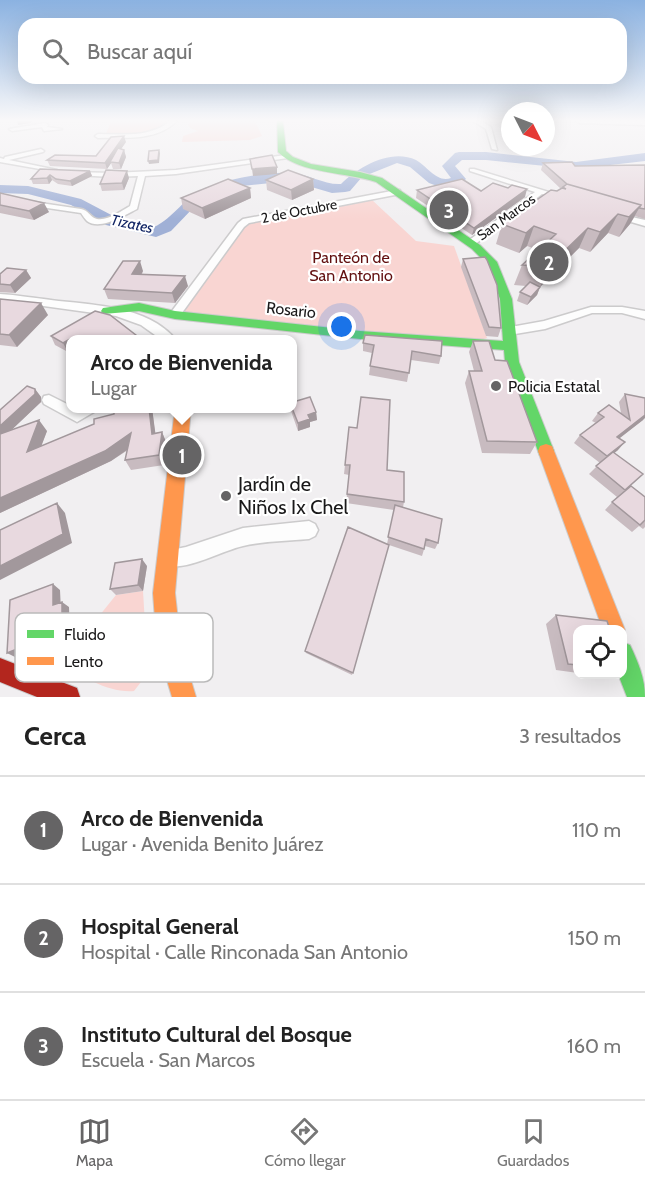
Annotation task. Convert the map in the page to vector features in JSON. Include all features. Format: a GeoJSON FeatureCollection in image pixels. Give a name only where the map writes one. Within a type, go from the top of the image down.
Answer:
{"type":"FeatureCollection","features":[{"type":"Feature","properties":{"kind":"main road"},"geometry":{"type":"LineString","coordinates":[[283,154],[286,157],[310,166],[367,176],[397,192],[486,255],[497,272],[506,298],[512,362],[612,625]]}},
{"type":"Feature","properties":{"kind":"main road","name":"Rosario"},"geometry":{"type":"LineString","coordinates":[[107,311],[139,307],[175,315],[371,336],[509,346]]}},
{"type":"Feature","properties":{"kind":"main road"},"geometry":{"type":"LineString","coordinates":[[165,613],[166,558],[182,413]]}},
{"type":"Feature","properties":{"kind":"main road"},"geometry":{"type":"LineString","coordinates":[[627,666],[639,697]]}},
{"type":"Feature","properties":{"kind":"main road"},"geometry":{"type":"LineString","coordinates":[[0,670],[15,676]]}},
{"type":"Feature","properties":{"kind":"main road"},"geometry":{"type":"LineString","coordinates":[[30,682],[68,697]]}},
{"type":"Feature","properties":{"kind":"main road"},"geometry":{"type":"LineString","coordinates":[[180,682],[184,697]]}},
{"type":"Feature","properties":{"kind":"street"},"geometry":{"type":"LineString","coordinates":[[0,160],[29,154]]}},
{"type":"Feature","properties":{"kind":"street"},"geometry":{"type":"LineString","coordinates":[[0,169],[112,175],[142,174],[286,157]]}},
{"type":"Feature","properties":{"kind":"street"},"geometry":{"type":"LineString","coordinates":[[0,160],[25,164],[30,169]]}},
{"type":"Feature","properties":{"kind":"street"},"geometry":{"type":"LineString","coordinates":[[472,170],[573,201]]}},
{"type":"Feature","properties":{"kind":"street"},"geometry":{"type":"LineString","coordinates":[[0,198],[81,211],[93,221],[106,221],[134,207],[142,174]]}},
{"type":"Feature","properties":{"kind":"street","name":"San Marcos"},"geometry":{"type":"LineString","coordinates":[[471,243],[541,191]]}},
{"type":"Feature","properties":{"kind":"street","name":"2 de Octubre"},"geometry":{"type":"LineString","coordinates":[[175,315],[246,221],[397,192]]}},
{"type":"Feature","properties":{"kind":"street"},"geometry":{"type":"LineString","coordinates":[[605,211],[642,224]]}},
{"type":"Feature","properties":{"kind":"street"},"geometry":{"type":"LineString","coordinates":[[0,297],[107,311],[148,323],[164,335]]}},
{"type":"Feature","properties":{"kind":"street"},"geometry":{"type":"LineString","coordinates":[[509,331],[545,325],[591,310],[622,310],[645,315]]}},
{"type":"Feature","properties":{"kind":"street"},"geometry":{"type":"LineString","coordinates":[[49,400],[66,410]]}},
{"type":"Feature","properties":{"kind":"street"},"geometry":{"type":"LineString","coordinates":[[166,558],[186,556],[243,537],[309,530]]}},
{"type":"Feature","properties":{"kind":"green space","name":"Panteón de San Antonio"},"geometry":{"type":"Polygon","coordinates":[[[371,199],[416,241],[454,246],[487,338],[477,341],[180,313],[246,223],[371,199]]]}},
{"type":"Feature","properties":{"kind":"green space"},"geometry":{"type":"Polygon","coordinates":[[[143,591],[144,613],[101,613],[116,595],[143,591]]]}},
{"type":"Feature","properties":{"kind":"green space"},"geometry":{"type":"Polygon","coordinates":[[[95,682],[141,682],[134,691],[105,687],[95,682]]]}},
{"type":"Feature","properties":{"kind":"building"},"geometry":{"type":"Polygon","coordinates":[[[98,154],[112,154],[105,163],[47,160],[55,155],[96,156],[98,154]]]}},
{"type":"Feature","properties":{"kind":"building"},"geometry":{"type":"Polygon","coordinates":[[[115,154],[123,154],[119,163],[110,162],[115,154]]]}},
{"type":"Feature","properties":{"kind":"building"},"geometry":{"type":"Polygon","coordinates":[[[149,154],[159,154],[158,160],[148,161],[149,154]]]}},
{"type":"Feature","properties":{"kind":"building"},"geometry":{"type":"Polygon","coordinates":[[[272,155],[277,167],[252,169],[250,159],[272,155]]]}},
{"type":"Feature","properties":{"kind":"building"},"geometry":{"type":"Polygon","coordinates":[[[572,162],[575,166],[645,165],[645,209],[639,208],[641,205],[567,184],[543,163],[572,162]]]}},
{"type":"Feature","properties":{"kind":"building"},"geometry":{"type":"Polygon","coordinates":[[[40,169],[90,171],[70,181],[56,179],[50,175],[47,178],[31,179],[40,169]]]}},
{"type":"Feature","properties":{"kind":"building"},"geometry":{"type":"Polygon","coordinates":[[[106,170],[127,171],[122,183],[100,184],[106,170]]]}},
{"type":"Feature","properties":{"kind":"building"},"geometry":{"type":"Polygon","coordinates":[[[288,170],[313,179],[291,190],[266,180],[288,170]]]}},
{"type":"Feature","properties":{"kind":"building"},"geometry":{"type":"Polygon","coordinates":[[[228,179],[250,188],[202,208],[181,198],[228,179]]]}},
{"type":"Feature","properties":{"kind":"building"},"geometry":{"type":"Polygon","coordinates":[[[462,179],[481,191],[493,183],[508,188],[512,185],[527,189],[474,228],[417,190],[462,179]]]}},
{"type":"Feature","properties":{"kind":"building"},"geometry":{"type":"Polygon","coordinates":[[[567,184],[641,205],[629,217],[618,214],[600,232],[588,228],[549,266],[522,265],[556,234],[534,226],[526,233],[502,224],[551,190],[566,189],[563,187],[567,184]]]}},
{"type":"Feature","properties":{"kind":"building"},"geometry":{"type":"Polygon","coordinates":[[[0,193],[44,203],[29,211],[0,205],[0,193]]]}},
{"type":"Feature","properties":{"kind":"building"},"geometry":{"type":"Polygon","coordinates":[[[485,257],[497,285],[501,328],[489,327],[463,259],[485,257]]]}},
{"type":"Feature","properties":{"kind":"building"},"geometry":{"type":"Polygon","coordinates":[[[123,261],[140,261],[132,274],[185,276],[172,293],[104,289],[123,261]]]}},
{"type":"Feature","properties":{"kind":"building"},"geometry":{"type":"Polygon","coordinates":[[[7,268],[26,270],[10,285],[0,284],[0,274],[7,268]]]}},
{"type":"Feature","properties":{"kind":"building"},"geometry":{"type":"Polygon","coordinates":[[[530,282],[540,287],[531,297],[520,292],[530,282]]]}},
{"type":"Feature","properties":{"kind":"building"},"geometry":{"type":"Polygon","coordinates":[[[0,299],[41,303],[9,335],[0,334],[0,299]]]}},
{"type":"Feature","properties":{"kind":"building"},"geometry":{"type":"Polygon","coordinates":[[[95,311],[110,315],[136,335],[66,335],[66,341],[63,343],[51,336],[95,311]]]}},
{"type":"Feature","properties":{"kind":"building"},"geometry":{"type":"Polygon","coordinates":[[[365,335],[442,341],[441,356],[412,351],[409,373],[370,366],[374,345],[363,343],[365,335]]]}},
{"type":"Feature","properties":{"kind":"building"},"geometry":{"type":"Polygon","coordinates":[[[473,341],[489,341],[495,360],[507,361],[537,442],[487,441],[469,371],[482,371],[473,341]]]}},
{"type":"Feature","properties":{"kind":"building"},"geometry":{"type":"Polygon","coordinates":[[[27,386],[35,389],[35,394],[0,426],[0,410],[27,386]]]}},
{"type":"Feature","properties":{"kind":"building"},"geometry":{"type":"Polygon","coordinates":[[[625,394],[645,398],[645,415],[617,437],[625,442],[607,456],[580,435],[604,417],[598,413],[609,405],[630,420],[625,394]]]}},
{"type":"Feature","properties":{"kind":"building"},"geometry":{"type":"Polygon","coordinates":[[[310,397],[316,412],[308,415],[310,419],[298,423],[294,413],[297,413],[297,401],[310,397]]]}},
{"type":"Feature","properties":{"kind":"building"},"geometry":{"type":"Polygon","coordinates":[[[361,397],[390,400],[387,470],[404,472],[404,502],[347,494],[350,465],[345,465],[349,427],[357,428],[361,397]]]}},
{"type":"Feature","properties":{"kind":"building"},"geometry":{"type":"Polygon","coordinates":[[[150,413],[152,434],[162,432],[159,455],[125,460],[131,433],[105,451],[0,498],[0,434],[39,420],[27,452],[94,424],[94,419],[114,414],[150,413]]]}},
{"type":"Feature","properties":{"kind":"building"},"geometry":{"type":"Polygon","coordinates":[[[198,442],[197,455],[190,456],[191,443],[198,442]]]}},
{"type":"Feature","properties":{"kind":"building"},"geometry":{"type":"Polygon","coordinates":[[[613,452],[643,474],[625,490],[596,466],[613,452]]]}},
{"type":"Feature","properties":{"kind":"building"},"geometry":{"type":"Polygon","coordinates":[[[631,486],[645,497],[645,520],[640,525],[612,502],[631,486]]]}},
{"type":"Feature","properties":{"kind":"building"},"geometry":{"type":"Polygon","coordinates":[[[57,503],[63,534],[0,566],[0,530],[57,503]]]}},
{"type":"Feature","properties":{"kind":"building"},"geometry":{"type":"Polygon","coordinates":[[[395,505],[442,519],[438,543],[426,539],[424,549],[388,537],[395,505]]]}},
{"type":"Feature","properties":{"kind":"building"},"geometry":{"type":"Polygon","coordinates":[[[348,527],[389,545],[353,673],[305,651],[348,527]]]}},
{"type":"Feature","properties":{"kind":"building"},"geometry":{"type":"Polygon","coordinates":[[[142,559],[138,585],[110,589],[115,563],[142,559]]]}},
{"type":"Feature","properties":{"kind":"building"},"geometry":{"type":"Polygon","coordinates":[[[53,584],[53,605],[62,602],[62,613],[15,613],[15,650],[7,653],[10,600],[53,584]]]}},
{"type":"Feature","properties":{"kind":"building"},"geometry":{"type":"Polygon","coordinates":[[[556,615],[607,621],[608,625],[573,625],[573,664],[568,664],[556,615]]]}},
{"type":"Feature","properties":{"kind":"waterway","name":"Tizates"},"geometry":{"type":"LineString","coordinates":[[362,173],[387,162],[402,160],[414,165],[434,181],[447,184],[459,179],[448,166],[459,156],[486,156],[576,165],[645,157]]}},
{"type":"Feature","properties":{"kind":"waterway","name":"Tizates"},"geometry":{"type":"LineString","coordinates":[[0,189],[28,190],[76,202],[112,222],[156,232],[165,228],[190,203],[210,191],[241,182],[292,177],[332,189],[345,188],[356,176]]}},
{"type":"Feature","properties":{"kind":"traffic: fast"},"geometry":{"type":"LineString","coordinates":[[284,154],[290,159],[310,166],[360,174],[379,180],[476,247],[493,264],[506,299],[512,362],[546,451]]}},
{"type":"Feature","properties":{"kind":"traffic: fast"},"geometry":{"type":"LineString","coordinates":[[107,311],[139,307],[175,315],[360,335],[509,346]]}},
{"type":"Feature","properties":{"kind":"traffic: fast"},"geometry":{"type":"LineString","coordinates":[[627,666],[639,697]]}},
{"type":"Feature","properties":{"kind":"traffic: slow"},"geometry":{"type":"LineString","coordinates":[[166,613],[164,593],[182,413]]}},
{"type":"Feature","properties":{"kind":"traffic: slow"},"geometry":{"type":"LineString","coordinates":[[546,451],[612,625]]}},
{"type":"Feature","properties":{"kind":"traffic: slow"},"geometry":{"type":"LineString","coordinates":[[180,682],[184,697]]}},
{"type":"Feature","properties":{"kind":"traffic: jam"},"geometry":{"type":"LineString","coordinates":[[0,670],[15,676]]}},
{"type":"Feature","properties":{"kind":"traffic: jam"},"geometry":{"type":"LineString","coordinates":[[30,682],[68,697]]}},
{"type":"Feature","properties":{"kind":"place","name":"Instituto Cultural del Bosque"},"geometry":{"type":"Point","coordinates":[449,210]}},
{"type":"Feature","properties":{"kind":"place","name":"Hospital General"},"geometry":{"type":"Point","coordinates":[549,262]}},
{"type":"Feature","properties":{"kind":"place","name":"Policia Estatal"},"geometry":{"type":"Point","coordinates":[496,386]}},
{"type":"Feature","properties":{"kind":"place","name":"Arco de Bienvenida"},"geometry":{"type":"Point","coordinates":[182,455]}},
{"type":"Feature","properties":{"kind":"place","name":"Jardín de Niños Ix Chel"},"geometry":{"type":"Point","coordinates":[226,496]}}]}
